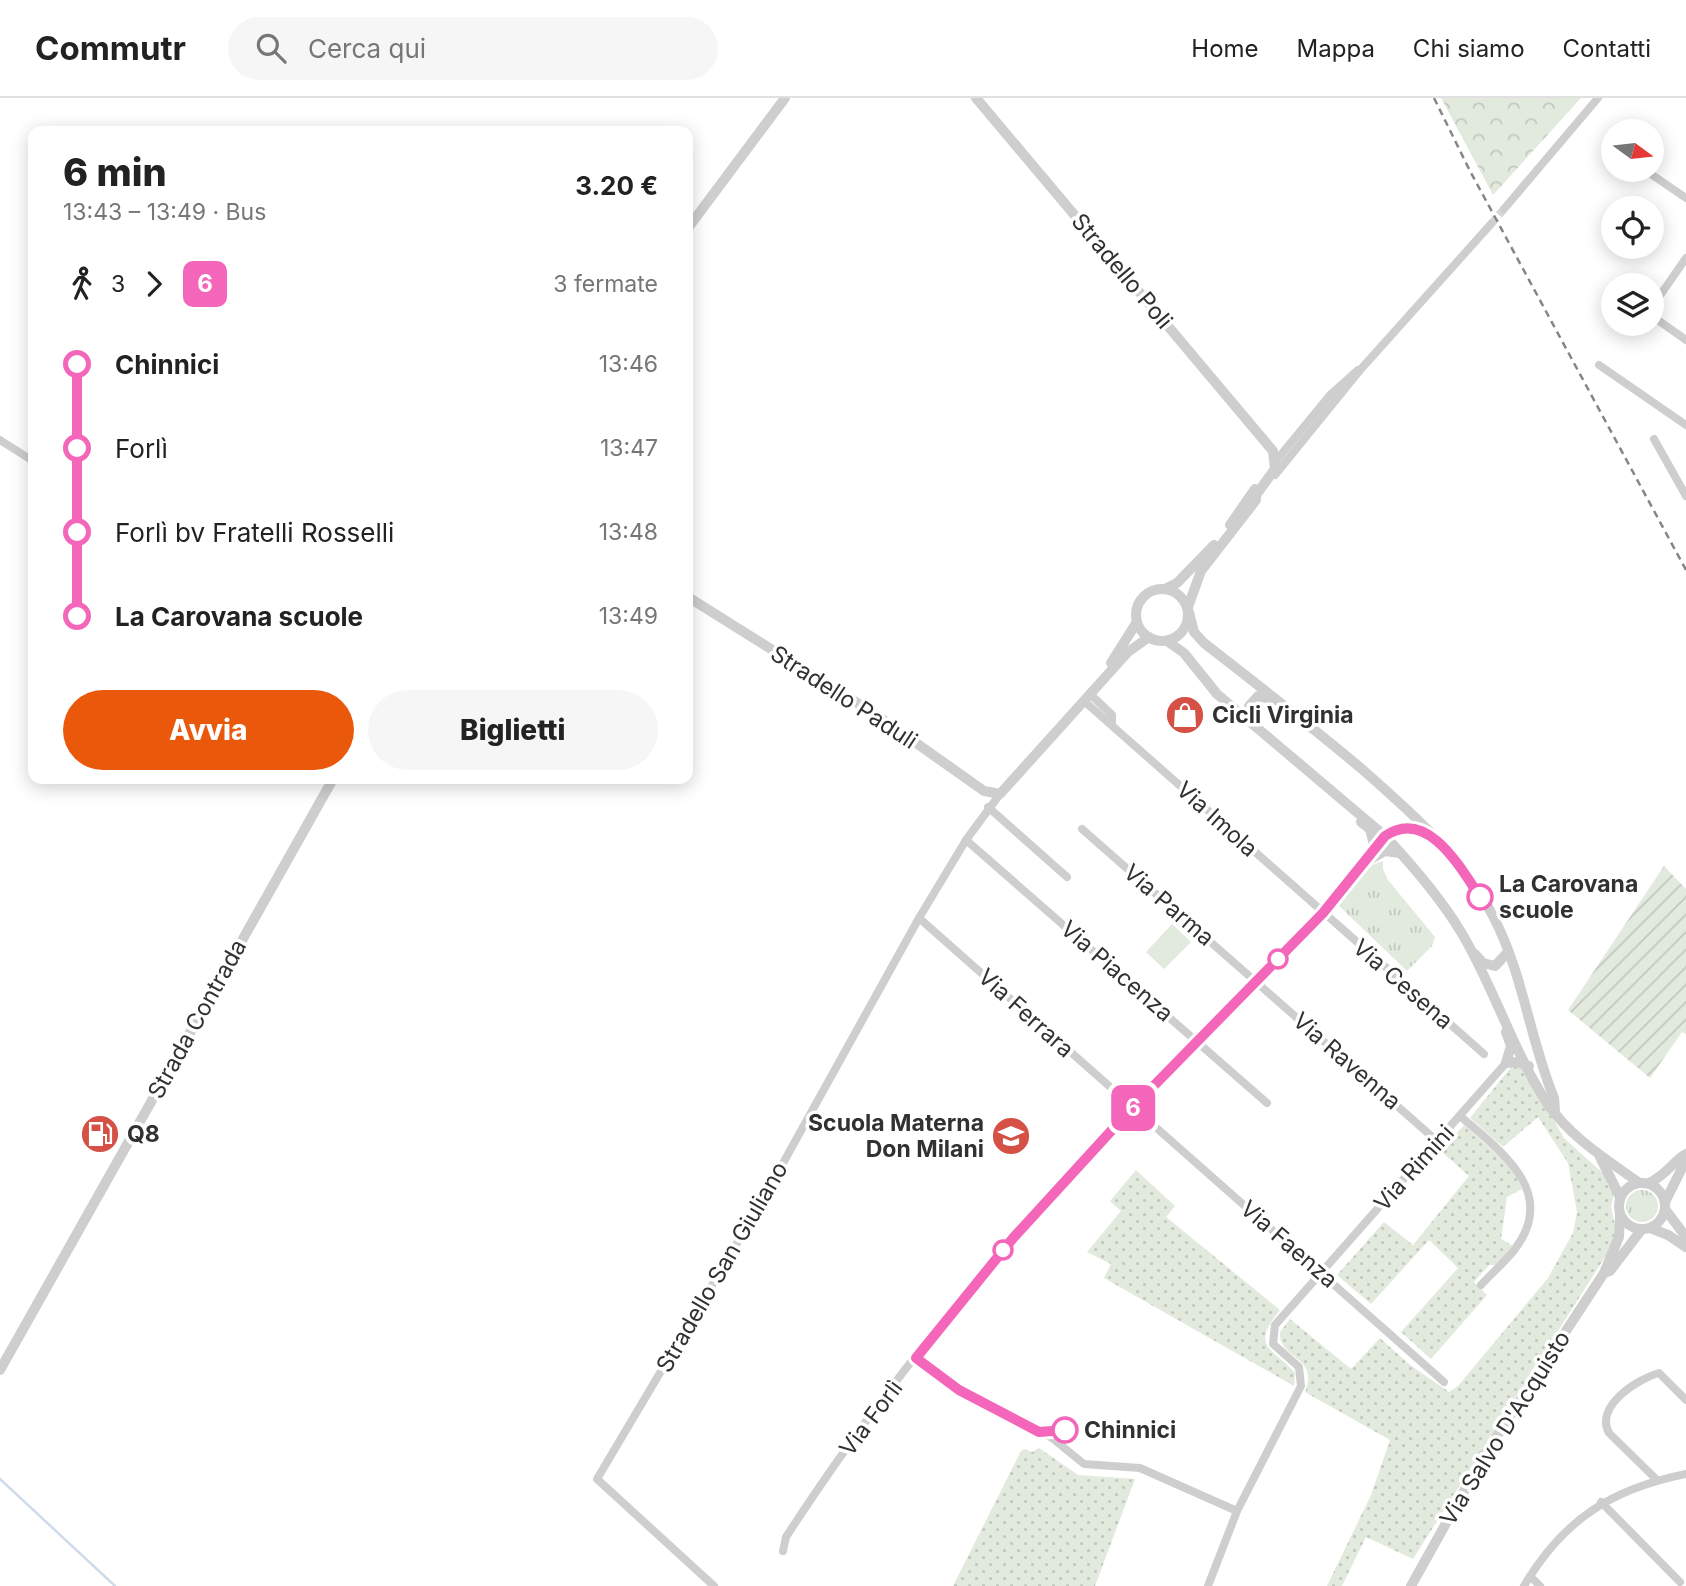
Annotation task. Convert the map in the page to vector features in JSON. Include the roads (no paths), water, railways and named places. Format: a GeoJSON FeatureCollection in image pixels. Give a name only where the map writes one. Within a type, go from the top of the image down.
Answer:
{"type":"FeatureCollection","features":[{"type":"Feature","properties":{"kind":"street"},"geometry":{"type":"LineString","coordinates":[[693,221],[785,98]]}},
{"type":"Feature","properties":{"kind":"street","name":"Stradello Poli"},"geometry":{"type":"LineString","coordinates":[[976,98],[1268,444],[1275,462]]}},
{"type":"Feature","properties":{"kind":"street"},"geometry":{"type":"LineString","coordinates":[[1504,209],[1598,98]]}},
{"type":"Feature","properties":{"kind":"street"},"geometry":{"type":"LineString","coordinates":[[1663,182],[1686,198]]}},
{"type":"Feature","properties":{"kind":"street"},"geometry":{"type":"LineString","coordinates":[[1167,641],[1184,630],[1201,571],[1256,500],[1361,369],[1491,223]]}},
{"type":"Feature","properties":{"kind":"street"},"geometry":{"type":"LineString","coordinates":[[1664,290],[1686,258]]}},
{"type":"Feature","properties":{"kind":"street"},"geometry":{"type":"LineString","coordinates":[[1664,324],[1686,340]]}},
{"type":"Feature","properties":{"kind":"street"},"geometry":{"type":"LineString","coordinates":[[1599,365],[1686,425]]}},
{"type":"Feature","properties":{"kind":"street"},"geometry":{"type":"LineString","coordinates":[[1361,369],[1330,395],[1302,428],[1215,544],[1177,583],[1165,589],[1152,590],[1141,600],[1137,622],[1149,637],[1167,641],[1184,653],[1217,694],[1332,790],[1402,854],[1441,902],[1466,943],[1549,1105],[1600,1157],[1644,1183],[1657,1187],[1665,1205],[1686,1237]]}},
{"type":"Feature","properties":{"kind":"street"},"geometry":{"type":"LineString","coordinates":[[1302,428],[1307,428],[1322,412],[1328,410]]}},
{"type":"Feature","properties":{"kind":"street"},"geometry":{"type":"LineString","coordinates":[[1654,439],[1686,496]]}},
{"type":"Feature","properties":{"kind":"street"},"geometry":{"type":"LineString","coordinates":[[0,440],[28,458]]}},
{"type":"Feature","properties":{"kind":"street"},"geometry":{"type":"LineString","coordinates":[[1268,444],[1291,443]]}},
{"type":"Feature","properties":{"kind":"street"},"geometry":{"type":"LineString","coordinates":[[1256,500],[1256,495],[1275,469],[1275,462]]}},
{"type":"Feature","properties":{"kind":"street"},"geometry":{"type":"LineString","coordinates":[[1165,589],[1179,594],[1188,609],[1194,632],[1204,643],[1293,710],[1417,817],[1451,854],[1493,915],[1508,952],[1554,1098],[1555,1110]]}},
{"type":"Feature","properties":{"kind":"street","name":"Stradello Paduli"},"geometry":{"type":"LineString","coordinates":[[693,600],[878,716],[984,791],[1000,794]]}},
{"type":"Feature","properties":{"kind":"street","name":"Stradello San Giuliano"},"geometry":{"type":"LineString","coordinates":[[1098,684],[1137,622]]}},
{"type":"Feature","properties":{"kind":"street","name":"Stradello San Giuliano"},"geometry":{"type":"LineString","coordinates":[[714,1586],[597,1479],[762,1201],[919,918],[966,840],[988,807],[1098,684],[1128,652],[1149,637]]}},
{"type":"Feature","properties":{"kind":"street"},"geometry":{"type":"LineString","coordinates":[[1250,720],[1249,706],[1258,696],[1269,697],[1293,710]]}},
{"type":"Feature","properties":{"kind":"street","name":"Via Imola"},"geometry":{"type":"LineString","coordinates":[[1087,697],[1126,739],[1323,913]]}},
{"type":"Feature","properties":{"kind":"street","name":"Strada Contrada"},"geometry":{"type":"LineString","coordinates":[[0,1370],[330,784]]}},
{"type":"Feature","properties":{"kind":"street"},"geometry":{"type":"LineString","coordinates":[[1332,790],[1332,796],[1370,830],[1375,849]]}},
{"type":"Feature","properties":{"kind":"street"},"geometry":{"type":"LineString","coordinates":[[988,807],[1067,877]]}},
{"type":"Feature","properties":{"kind":"street"},"geometry":{"type":"LineString","coordinates":[[1368,860],[1385,836],[1398,827],[1409,826],[1423,830],[1451,854]]}},
{"type":"Feature","properties":{"kind":"street","name":"Via Parma"},"geometry":{"type":"LineString","coordinates":[[1082,829],[1256,981]]}},
{"type":"Feature","properties":{"kind":"street","name":"Via Piacenza"},"geometry":{"type":"LineString","coordinates":[[966,840],[1267,1103]]}},
{"type":"Feature","properties":{"kind":"street"},"geometry":{"type":"LineString","coordinates":[[1368,860],[1385,851],[1402,854]]}},
{"type":"Feature","properties":{"kind":"street","name":"Via Forlì"},"geometry":{"type":"LineString","coordinates":[[783,1551],[786,1537],[792,1527],[916,1358],[1003,1250],[1133,1107],[1323,913],[1368,860]]}},
{"type":"Feature","properties":{"kind":"street","name":"Via Cesena"},"geometry":{"type":"LineString","coordinates":[[1323,913],[1483,1054]]}},
{"type":"Feature","properties":{"kind":"street","name":"Via Ferrara"},"geometry":{"type":"LineString","coordinates":[[919,918],[1133,1107]]}},
{"type":"Feature","properties":{"kind":"street"},"geometry":{"type":"LineString","coordinates":[[1466,943],[1483,963],[1491,966],[1500,964],[1508,952]]}},
{"type":"Feature","properties":{"kind":"street","name":"Via Ravenna"},"geometry":{"type":"LineString","coordinates":[[1256,981],[1437,1141]]}},
{"type":"Feature","properties":{"kind":"street"},"geometry":{"type":"LineString","coordinates":[[1491,995],[1489,998],[1511,1046],[1506,1063],[1518,1062],[1529,1066]]}},
{"type":"Feature","properties":{"kind":"street","name":"Via Rimini"},"geometry":{"type":"LineString","coordinates":[[1237,1511],[1301,1386],[1298,1367],[1273,1344],[1275,1325],[1506,1063]]}},
{"type":"Feature","properties":{"kind":"street","name":"Via Faenza"},"geometry":{"type":"LineString","coordinates":[[1133,1107],[1444,1382]]}},
{"type":"Feature","properties":{"kind":"street"},"geometry":{"type":"LineString","coordinates":[[1460,1116],[1521,1172],[1529,1199],[1521,1240],[1481,1285]]}},
{"type":"Feature","properties":{"kind":"street"},"geometry":{"type":"LineString","coordinates":[[1620,1196],[1624,1190],[1667,1174],[1681,1156],[1686,1154]]}},
{"type":"Feature","properties":{"kind":"street"},"geometry":{"type":"LineString","coordinates":[[1600,1157],[1620,1196],[1620,1215],[1629,1225],[1668,1235],[1686,1247]]}},
{"type":"Feature","properties":{"kind":"street"},"geometry":{"type":"LineString","coordinates":[[1646,1228],[1661,1219],[1686,1160]]}},
{"type":"Feature","properties":{"kind":"street","name":"Via Salvo D'Acquisto"},"geometry":{"type":"LineString","coordinates":[[1411,1586],[1482,1459],[1605,1273],[1619,1237],[1620,1215]]}},
{"type":"Feature","properties":{"kind":"street","name":"Via Salvo D'Acquisto"},"geometry":{"type":"LineString","coordinates":[[1605,1273],[1610,1271],[1646,1228]]}},
{"type":"Feature","properties":{"kind":"street"},"geometry":{"type":"LineString","coordinates":[[916,1358],[959,1390],[1052,1438],[1084,1464],[1140,1468],[1237,1511],[1208,1586]]}},
{"type":"Feature","properties":{"kind":"street"},"geometry":{"type":"LineString","coordinates":[[1657,1480],[1609,1433],[1606,1419],[1613,1405],[1630,1386],[1659,1373],[1686,1400]]}},
{"type":"Feature","properties":{"kind":"street"},"geometry":{"type":"LineString","coordinates":[[1524,1586],[1562,1535],[1601,1502],[1657,1480],[1686,1474]]}},
{"type":"Feature","properties":{"kind":"street"},"geometry":{"type":"LineString","coordinates":[[1601,1502],[1680,1582]]}},
{"type":"Feature","properties":{"kind":"street"},"geometry":{"type":"LineString","coordinates":[[1530,1576],[1540,1586]]}},
{"type":"Feature","properties":{"kind":"waterway"},"geometry":{"type":"LineString","coordinates":[[0,1479],[115,1586]]}},
{"type":"Feature","properties":{"kind":"tunnel"},"geometry":{"type":"LineString","coordinates":[[1491,224],[1504,209]]}},
{"type":"Feature","properties":{"kind":"railway"},"geometry":{"type":"LineString","coordinates":[[1434,98],[1470,171],[1686,570]]}},
{"type":"Feature","properties":{"kind":"place","name":"Cicli Virginia"},"geometry":{"type":"Point","coordinates":[1185,715]}},
{"type":"Feature","properties":{"kind":"place","name":"La Carovana scuole"},"geometry":{"type":"Point","coordinates":[1480,897]}},
{"type":"Feature","properties":{"kind":"place","name":"Q8"},"geometry":{"type":"Point","coordinates":[100,1134]}},
{"type":"Feature","properties":{"kind":"place","name":"Scuola Materna Don Milani"},"geometry":{"type":"Point","coordinates":[1011,1136]}},
{"type":"Feature","properties":{"kind":"place","name":"Chinnici"},"geometry":{"type":"Point","coordinates":[1065,1430]}}]}
